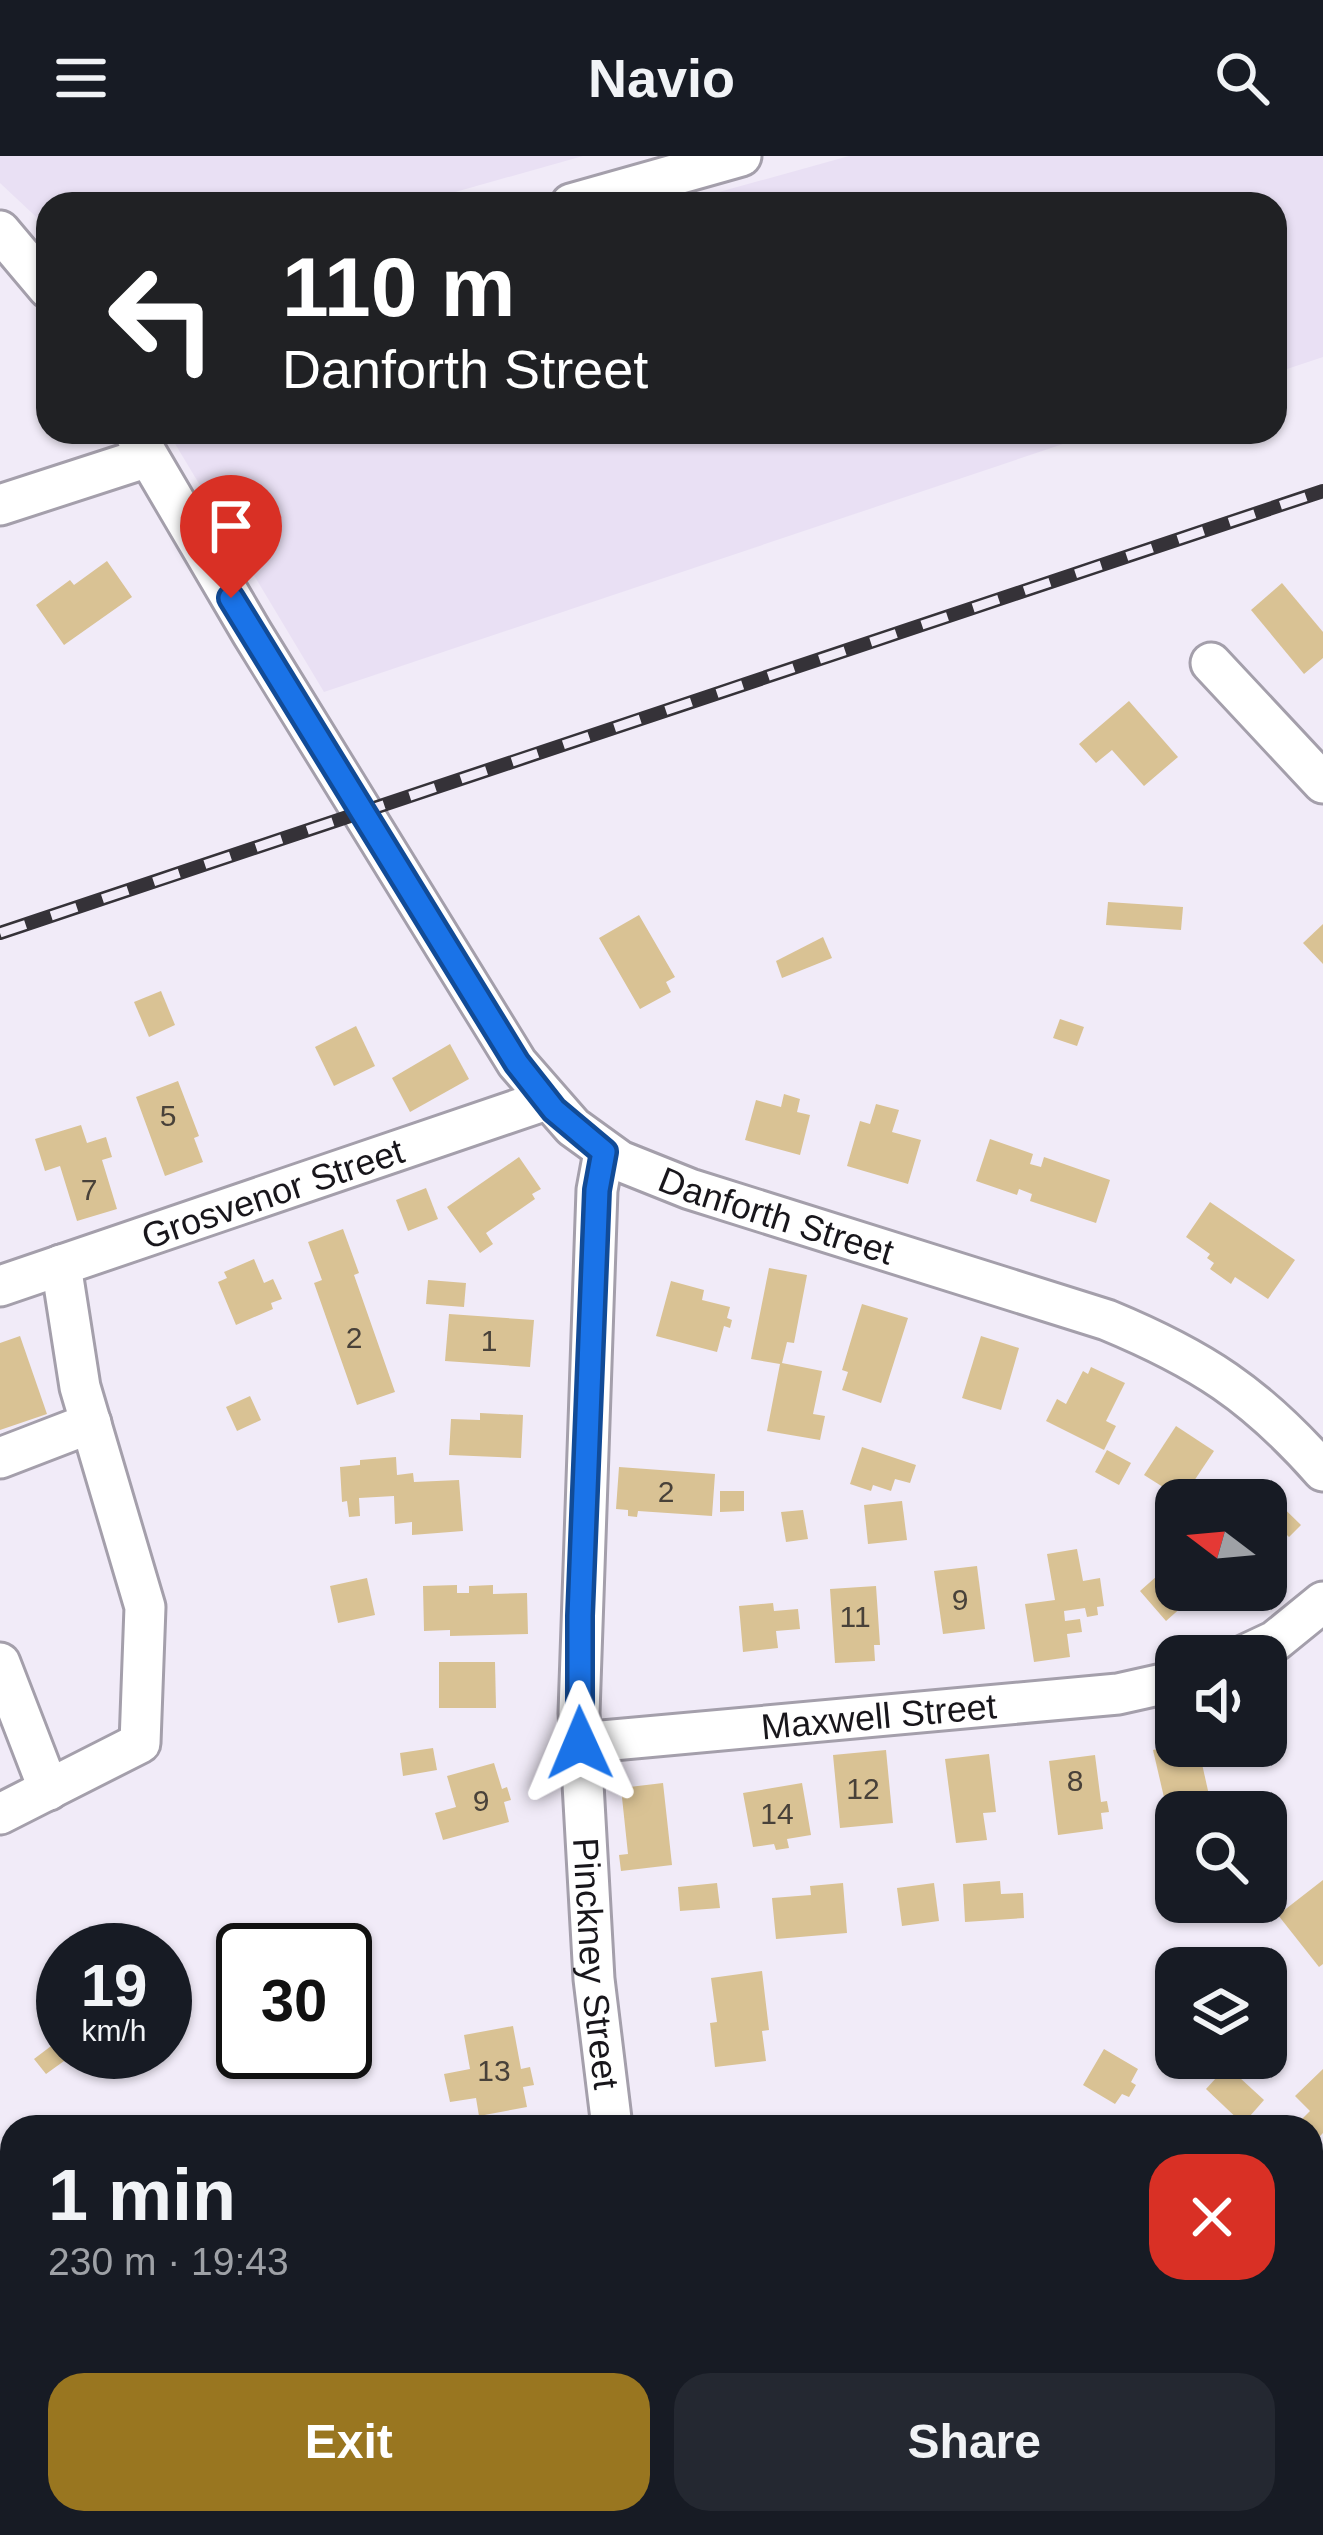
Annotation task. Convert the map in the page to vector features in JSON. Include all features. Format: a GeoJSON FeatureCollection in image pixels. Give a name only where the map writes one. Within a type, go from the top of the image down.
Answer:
{"type":"FeatureCollection","features":[{"type":"Feature","properties":{"kind":"street"},"geometry":{"type":"LineString","coordinates":[[614,192],[741,156]]}},
{"type":"Feature","properties":{"kind":"street"},"geometry":{"type":"LineString","coordinates":[[0,231],[36,274]]}},
{"type":"Feature","properties":{"kind":"street"},"geometry":{"type":"LineString","coordinates":[[0,506],[141,444]]}},
{"type":"Feature","properties":{"kind":"street","name":"Danforth Street"},"geometry":{"type":"LineString","coordinates":[[141,444],[517,1063],[546,1100],[604,1152],[690,1189],[1107,1320],[1169,1346],[1250,1398],[1323,1471]]}},
{"type":"Feature","properties":{"kind":"street"},"geometry":{"type":"LineString","coordinates":[[1211,663],[1323,783]]}},
{"type":"Feature","properties":{"kind":"street","name":"Grosvenor Street"},"geometry":{"type":"LineString","coordinates":[[0,1286],[546,1100]]}},
{"type":"Feature","properties":{"kind":"street","name":"Pinckney Street"},"geometry":{"type":"LineString","coordinates":[[604,1152],[598,1170],[594,1261],[580,1616],[580,1743],[594,1979],[611,2115]]}},
{"type":"Feature","properties":{"kind":"street"},"geometry":{"type":"LineString","coordinates":[[0,1814],[140,1743],[145,1606],[80,1387],[62,1265]]}},
{"type":"Feature","properties":{"kind":"street"},"geometry":{"type":"LineString","coordinates":[[0,1458],[91,1423]]}},
{"type":"Feature","properties":{"kind":"street"},"geometry":{"type":"LineString","coordinates":[[1282,1635],[1323,1602]]}},
{"type":"Feature","properties":{"kind":"street"},"geometry":{"type":"LineString","coordinates":[[0,1663],[49,1790]]}},
{"type":"Feature","properties":{"kind":"street","name":"Maxwell Street"},"geometry":{"type":"LineString","coordinates":[[580,1743],[1118,1694],[1155,1686]]}},
{"type":"Feature","properties":{"kind":"shaded area"},"geometry":{"type":"Polygon","coordinates":[[[0,156],[583,156],[456,192],[36,192],[36,217],[0,183],[0,156]]]}},
{"type":"Feature","properties":{"kind":"shaded area"},"geometry":{"type":"Polygon","coordinates":[[[849,156],[1323,156],[1323,357],[1287,369],[1287,192],[719,192],[849,156]]]}},
{"type":"Feature","properties":{"kind":"shaded area"},"geometry":{"type":"Polygon","coordinates":[[[175,444],[1063,444],[324,692],[175,444]]]}},
{"type":"Feature","properties":{"kind":"building"},"geometry":{"type":"Polygon","coordinates":[[[107,561],[132,597],[64,645],[36,605],[107,561]]]}},
{"type":"Feature","properties":{"kind":"building"},"geometry":{"type":"Polygon","coordinates":[[[1282,583],[1323,632],[1323,658],[1304,674],[1251,610],[1282,583]]]}},
{"type":"Feature","properties":{"kind":"building"},"geometry":{"type":"Polygon","coordinates":[[[1129,701],[1178,757],[1144,786],[1112,750],[1096,763],[1079,744],[1129,701]]]}},
{"type":"Feature","properties":{"kind":"building"},"geometry":{"type":"Polygon","coordinates":[[[1108,902],[1183,907],[1181,930],[1106,925],[1108,902]]]}},
{"type":"Feature","properties":{"kind":"building"},"geometry":{"type":"Polygon","coordinates":[[[639,915],[675,977],[666,982],[671,992],[640,1009],[599,938],[639,915]]]}},
{"type":"Feature","properties":{"kind":"building"},"geometry":{"type":"Polygon","coordinates":[[[1323,924],[1323,964],[1303,943],[1323,924]]]}},
{"type":"Feature","properties":{"kind":"building"},"geometry":{"type":"Polygon","coordinates":[[[823,937],[832,958],[782,978],[776,961],[823,937]]]}},
{"type":"Feature","properties":{"kind":"building"},"geometry":{"type":"Polygon","coordinates":[[[161,991],[175,1025],[149,1037],[134,1002],[161,991]]]}},
{"type":"Feature","properties":{"kind":"building"},"geometry":{"type":"Polygon","coordinates":[[[1060,1019],[1084,1027],[1077,1046],[1053,1038],[1060,1019]]]}},
{"type":"Feature","properties":{"kind":"building"},"geometry":{"type":"Polygon","coordinates":[[[356,1026],[375,1066],[334,1086],[315,1047],[356,1026]]]}},
{"type":"Feature","properties":{"kind":"building"},"geometry":{"type":"Polygon","coordinates":[[[450,1044],[469,1079],[410,1112],[392,1078],[450,1044]]]}},
{"type":"Feature","properties":{"kind":"building"},"geometry":{"type":"Polygon","coordinates":[[[178,1081],[199,1136],[194,1138],[203,1162],[165,1176],[136,1097],[178,1081]]]}},
{"type":"Feature","properties":{"kind":"building"},"geometry":{"type":"Polygon","coordinates":[[[784,1094],[800,1099],[797,1112],[810,1115],[800,1155],[745,1140],[756,1100],[781,1107],[784,1094]]]}},
{"type":"Feature","properties":{"kind":"building"},"geometry":{"type":"Polygon","coordinates":[[[876,1104],[899,1110],[892,1132],[921,1140],[908,1184],[847,1166],[860,1121],[870,1124],[876,1104]]]}},
{"type":"Feature","properties":{"kind":"building"},"geometry":{"type":"Polygon","coordinates":[[[81,1125],[87,1143],[106,1137],[112,1157],[102,1160],[117,1209],[77,1221],[60,1166],[45,1171],[35,1139],[81,1125]]]}},
{"type":"Feature","properties":{"kind":"building"},"geometry":{"type":"Polygon","coordinates":[[[990,1139],[1033,1154],[1030,1164],[1041,1167],[1044,1157],[1110,1180],[1096,1223],[1030,1201],[1032,1194],[1019,1189],[1017,1195],[976,1181],[990,1139]]]}},
{"type":"Feature","properties":{"kind":"building"},"geometry":{"type":"Polygon","coordinates":[[[519,1157],[541,1189],[532,1194],[535,1199],[486,1233],[493,1244],[480,1253],[447,1207],[519,1157]]]}},
{"type":"Feature","properties":{"kind":"building"},"geometry":{"type":"Polygon","coordinates":[[[426,1188],[438,1219],[408,1231],[396,1200],[426,1188]]]}},
{"type":"Feature","properties":{"kind":"building"},"geometry":{"type":"Polygon","coordinates":[[[1210,1202],[1295,1260],[1268,1299],[1235,1277],[1231,1284],[1210,1269],[1214,1263],[1207,1258],[1210,1254],[1186,1237],[1210,1202]]]}},
{"type":"Feature","properties":{"kind":"building"},"geometry":{"type":"Polygon","coordinates":[[[343,1229],[395,1392],[357,1405],[314,1283],[322,1280],[308,1242],[343,1229]]]}},
{"type":"Feature","properties":{"kind":"building"},"geometry":{"type":"Polygon","coordinates":[[[254,1259],[264,1283],[273,1279],[282,1299],[271,1303],[273,1309],[236,1325],[218,1282],[227,1278],[224,1272],[254,1259]]]}},
{"type":"Feature","properties":{"kind":"building"},"geometry":{"type":"Polygon","coordinates":[[[769,1268],[807,1275],[794,1343],[787,1342],[782,1363],[822,1371],[813,1414],[825,1416],[820,1440],[767,1431],[780,1364],[751,1359],[769,1268]]]}},
{"type":"Feature","properties":{"kind":"building"},"geometry":{"type":"Polygon","coordinates":[[[428,1280],[466,1283],[464,1307],[426,1304],[428,1280]]]}},
{"type":"Feature","properties":{"kind":"building"},"geometry":{"type":"Polygon","coordinates":[[[671,1281],[704,1290],[702,1300],[730,1307],[730,1328],[724,1326],[717,1352],[656,1336],[671,1281]]]}},
{"type":"Feature","properties":{"kind":"building"},"geometry":{"type":"Polygon","coordinates":[[[862,1304],[908,1318],[881,1403],[842,1390],[848,1372],[842,1370],[862,1304]]]}},
{"type":"Feature","properties":{"kind":"building"},"geometry":{"type":"Polygon","coordinates":[[[449,1314],[534,1320],[530,1367],[445,1361],[449,1314]]]}},
{"type":"Feature","properties":{"kind":"building"},"geometry":{"type":"Polygon","coordinates":[[[20,1336],[47,1414],[0,1430],[0,1343],[20,1336]]]}},
{"type":"Feature","properties":{"kind":"building"},"geometry":{"type":"Polygon","coordinates":[[[981,1336],[1019,1348],[1001,1410],[962,1398],[981,1336]]]}},
{"type":"Feature","properties":{"kind":"building"},"geometry":{"type":"Polygon","coordinates":[[[1091,1367],[1125,1383],[1106,1421],[1116,1426],[1104,1450],[1046,1421],[1057,1399],[1066,1404],[1083,1371],[1088,1374],[1091,1367]]]}},
{"type":"Feature","properties":{"kind":"building"},"geometry":{"type":"Polygon","coordinates":[[[250,1396],[261,1420],[237,1431],[226,1407],[250,1396]]]}},
{"type":"Feature","properties":{"kind":"building"},"geometry":{"type":"Polygon","coordinates":[[[480,1413],[523,1415],[521,1458],[449,1455],[451,1419],[480,1420],[480,1413]]]}},
{"type":"Feature","properties":{"kind":"building"},"geometry":{"type":"Polygon","coordinates":[[[1176,1426],[1214,1451],[1195,1479],[1155,1482],[1144,1475],[1176,1426]]]}},
{"type":"Feature","properties":{"kind":"building"},"geometry":{"type":"Polygon","coordinates":[[[862,1447],[916,1465],[910,1483],[895,1479],[891,1491],[850,1484],[862,1447]]]}},
{"type":"Feature","properties":{"kind":"building"},"geometry":{"type":"Polygon","coordinates":[[[1107,1450],[1131,1463],[1119,1485],[1095,1472],[1107,1450]]]}},
{"type":"Feature","properties":{"kind":"building"},"geometry":{"type":"Polygon","coordinates":[[[396,1457],[397,1475],[413,1473],[414,1482],[459,1480],[463,1531],[412,1535],[412,1522],[395,1524],[394,1496],[359,1498],[360,1516],[349,1517],[347,1501],[342,1502],[340,1467],[396,1457]]]}},
{"type":"Feature","properties":{"kind":"building"},"geometry":{"type":"Polygon","coordinates":[[[619,1467],[715,1474],[712,1516],[638,1511],[637,1517],[628,1516],[628,1510],[616,1509],[619,1467]]]}},
{"type":"Feature","properties":{"kind":"building"},"geometry":{"type":"Polygon","coordinates":[[[720,1491],[744,1491],[744,1511],[720,1512],[720,1491]]]}},
{"type":"Feature","properties":{"kind":"building"},"geometry":{"type":"Polygon","coordinates":[[[902,1501],[907,1540],[868,1544],[864,1505],[902,1501]]]}},
{"type":"Feature","properties":{"kind":"building"},"geometry":{"type":"Polygon","coordinates":[[[803,1510],[808,1539],[786,1542],[781,1512],[803,1510]]]}},
{"type":"Feature","properties":{"kind":"building"},"geometry":{"type":"Polygon","coordinates":[[[1287,1511],[1301,1525],[1287,1535],[1287,1511]]]}},
{"type":"Feature","properties":{"kind":"building"},"geometry":{"type":"Polygon","coordinates":[[[1077,1549],[1083,1581],[1100,1578],[1104,1606],[1097,1607],[1098,1615],[1087,1617],[1085,1608],[1064,1611],[1065,1621],[1080,1619],[1082,1632],[1067,1634],[1070,1657],[1034,1662],[1025,1604],[1055,1600],[1047,1554],[1077,1549]]]}},
{"type":"Feature","properties":{"kind":"building"},"geometry":{"type":"Polygon","coordinates":[[[977,1566],[985,1629],[943,1634],[934,1571],[977,1566]]]}},
{"type":"Feature","properties":{"kind":"building"},"geometry":{"type":"Polygon","coordinates":[[[367,1578],[375,1615],[338,1623],[330,1586],[367,1578]]]}},
{"type":"Feature","properties":{"kind":"building"},"geometry":{"type":"Polygon","coordinates":[[[1155,1578],[1155,1608],[1140,1591],[1155,1578]]]}},
{"type":"Feature","properties":{"kind":"building"},"geometry":{"type":"Polygon","coordinates":[[[457,1585],[457,1593],[469,1593],[469,1586],[493,1585],[493,1594],[527,1593],[528,1634],[450,1636],[450,1630],[424,1631],[423,1586],[457,1585]]]}},
{"type":"Feature","properties":{"kind":"building"},"geometry":{"type":"Polygon","coordinates":[[[876,1586],[880,1645],[874,1645],[875,1661],[835,1663],[830,1589],[876,1586]]]}},
{"type":"Feature","properties":{"kind":"building"},"geometry":{"type":"Polygon","coordinates":[[[773,1603],[774,1611],[798,1609],[800,1629],[776,1631],[778,1648],[743,1652],[739,1606],[773,1603]]]}},
{"type":"Feature","properties":{"kind":"building"},"geometry":{"type":"Polygon","coordinates":[[[1157,1611],[1177,1611],[1166,1621],[1157,1611]]]}},
{"type":"Feature","properties":{"kind":"building"},"geometry":{"type":"Polygon","coordinates":[[[439,1662],[495,1662],[496,1708],[439,1708],[439,1662]]]}},
{"type":"Feature","properties":{"kind":"building"},"geometry":{"type":"Polygon","coordinates":[[[433,1748],[437,1770],[403,1776],[400,1753],[433,1748]]]}},
{"type":"Feature","properties":{"kind":"building"},"geometry":{"type":"Polygon","coordinates":[[[886,1750],[893,1823],[840,1828],[833,1755],[886,1750]]]}},
{"type":"Feature","properties":{"kind":"building"},"geometry":{"type":"Polygon","coordinates":[[[989,1754],[996,1812],[983,1813],[987,1840],[956,1843],[945,1759],[989,1754]]]}},
{"type":"Feature","properties":{"kind":"building"},"geometry":{"type":"Polygon","coordinates":[[[1095,1755],[1101,1802],[1107,1801],[1109,1812],[1101,1813],[1103,1829],[1058,1835],[1049,1761],[1095,1755]]]}},
{"type":"Feature","properties":{"kind":"building"},"geometry":{"type":"Polygon","coordinates":[[[494,1763],[511,1800],[504,1802],[509,1822],[443,1840],[435,1813],[456,1807],[447,1776],[494,1763]]]}},
{"type":"Feature","properties":{"kind":"building"},"geometry":{"type":"Polygon","coordinates":[[[1157,1767],[1203,1767],[1208,1791],[1163,1791],[1157,1767]]]}},
{"type":"Feature","properties":{"kind":"building"},"geometry":{"type":"Polygon","coordinates":[[[663,1783],[672,1865],[621,1871],[619,1855],[628,1854],[621,1788],[663,1783]]]}},
{"type":"Feature","properties":{"kind":"building"},"geometry":{"type":"Polygon","coordinates":[[[802,1783],[811,1835],[787,1839],[789,1848],[753,1847],[743,1793],[802,1783]]]}},
{"type":"Feature","properties":{"kind":"building"},"geometry":{"type":"Polygon","coordinates":[[[1323,1880],[1323,1964],[1319,1967],[1284,1923],[1287,1908],[1323,1880]]]}},
{"type":"Feature","properties":{"kind":"building"},"geometry":{"type":"Polygon","coordinates":[[[1000,1881],[1001,1894],[1023,1893],[1024,1918],[965,1922],[963,1884],[1000,1881]]]}},
{"type":"Feature","properties":{"kind":"building"},"geometry":{"type":"Polygon","coordinates":[[[717,1883],[720,1908],[680,1911],[678,1887],[717,1883]]]}},
{"type":"Feature","properties":{"kind":"building"},"geometry":{"type":"Polygon","coordinates":[[[843,1883],[847,1933],[776,1939],[772,1898],[811,1895],[810,1886],[843,1883]]]}},
{"type":"Feature","properties":{"kind":"building"},"geometry":{"type":"Polygon","coordinates":[[[934,1883],[939,1921],[902,1926],[897,1888],[934,1883]]]}},
{"type":"Feature","properties":{"kind":"building"},"geometry":{"type":"Polygon","coordinates":[[[762,1971],[769,2030],[762,2031],[766,2061],[715,2067],[710,2023],[717,2022],[711,1978],[762,1971]]]}},
{"type":"Feature","properties":{"kind":"building"},"geometry":{"type":"Polygon","coordinates":[[[513,2026],[521,2069],[530,2067],[534,2085],[523,2087],[527,2107],[479,2115],[476,2098],[450,2102],[444,2074],[470,2069],[464,2035],[513,2026]]]}},
{"type":"Feature","properties":{"kind":"building"},"geometry":{"type":"Polygon","coordinates":[[[1104,2049],[1138,2069],[1129,2097],[1122,2094],[1115,2104],[1083,2085],[1104,2049]]]}},
{"type":"Feature","properties":{"kind":"building"},"geometry":{"type":"Polygon","coordinates":[[[1323,2069],[1323,2115],[1306,2115],[1310,2111],[1295,2096],[1323,2069]]]}},
{"type":"Feature","properties":{"kind":"building"},"geometry":{"type":"Polygon","coordinates":[[[1215,2079],[1241,2079],[1264,2100],[1251,2115],[1233,2115],[1206,2089],[1215,2079]]]}},
{"type":"Feature","properties":{"kind":"railway"},"geometry":{"type":"LineString","coordinates":[[0,933],[1323,491]]}},
{"type":"Feature","properties":{"kind":"route"},"geometry":{"type":"LineString","coordinates":[[231,598],[517,1063],[554,1110],[604,1152],[597,1190],[580,1616],[580,1743]]}}]}
